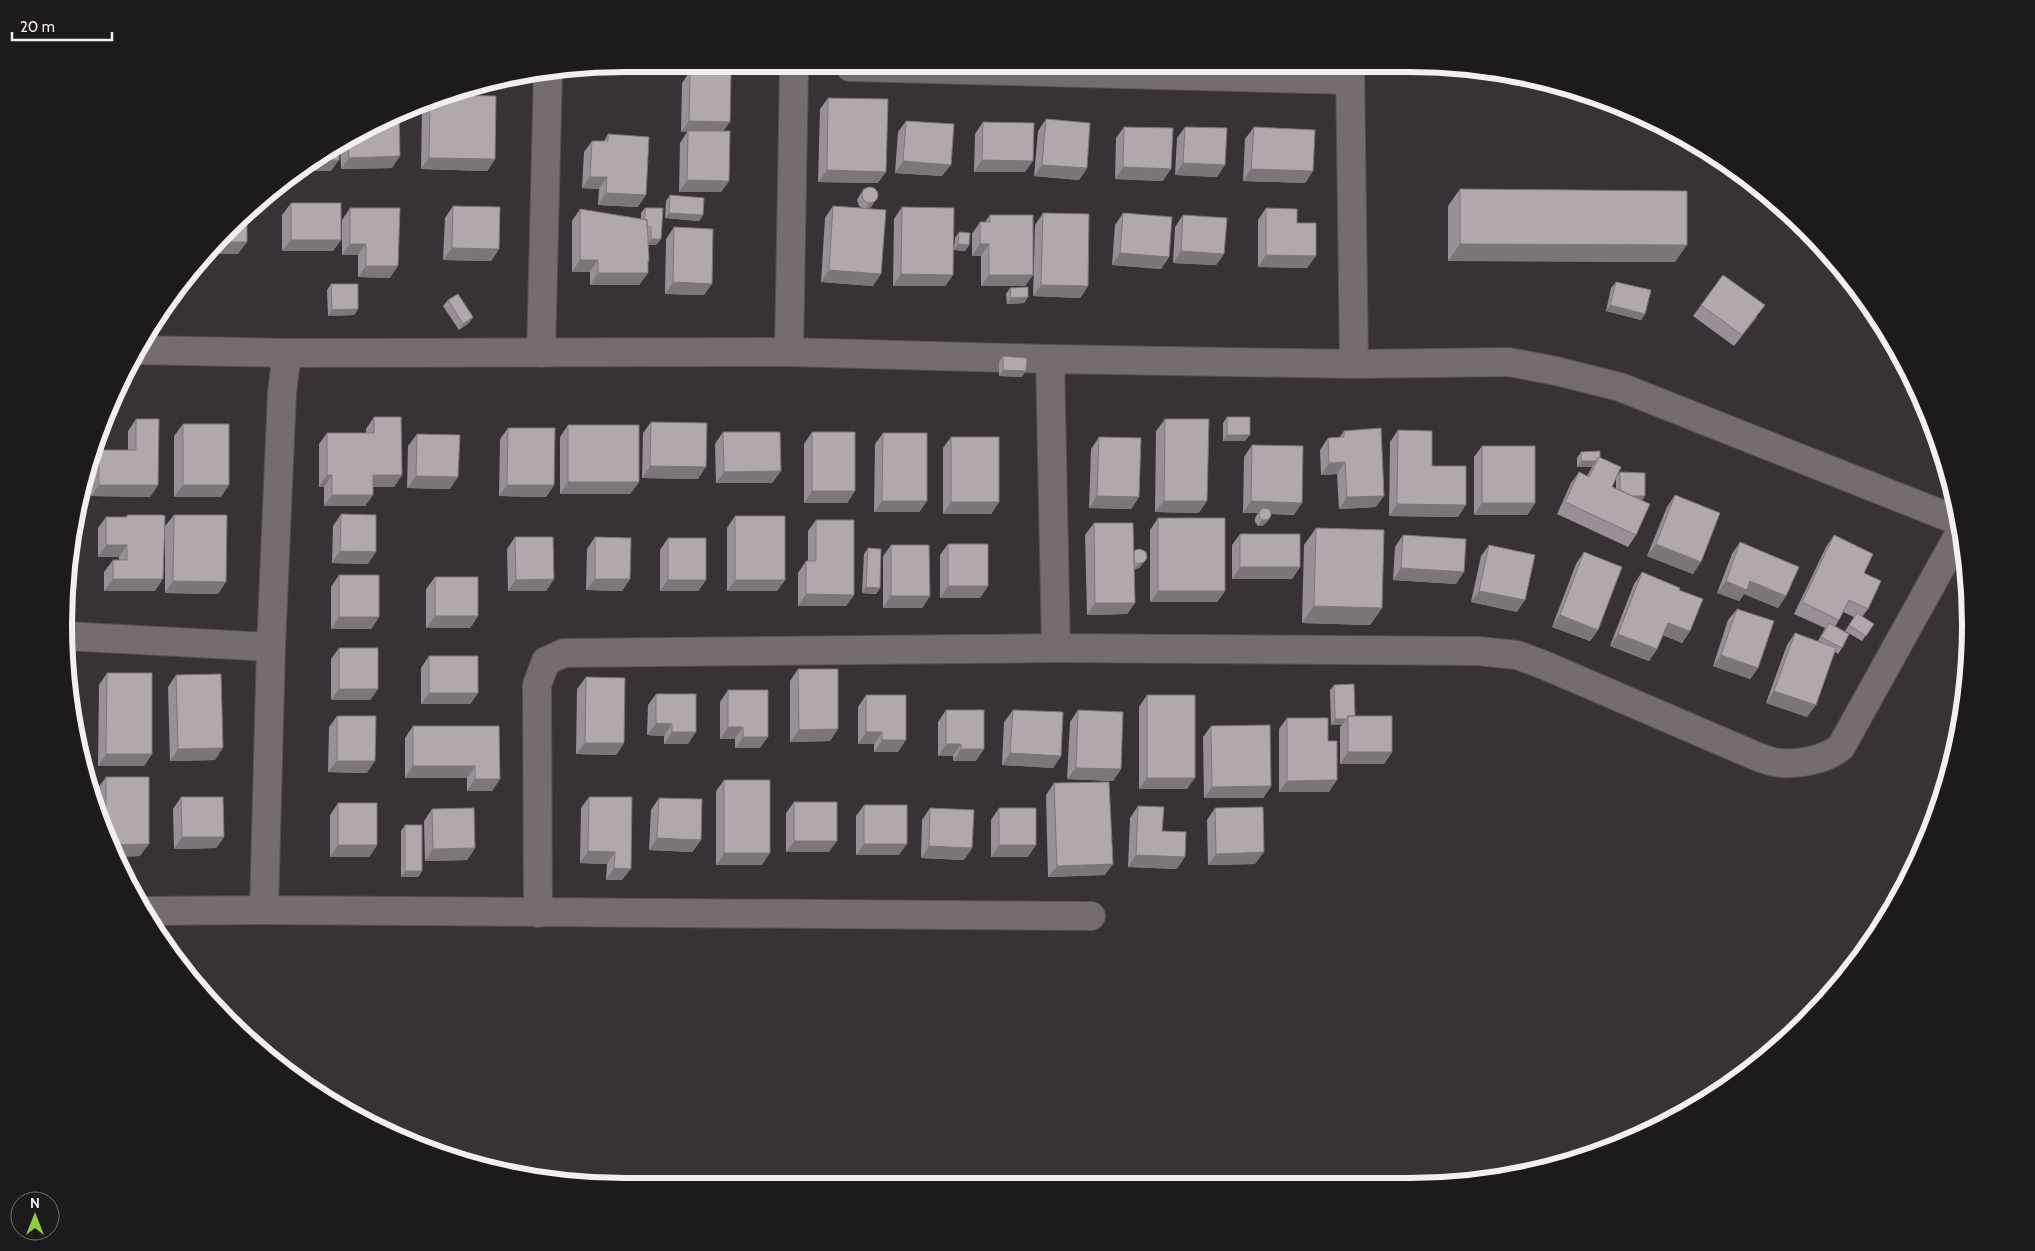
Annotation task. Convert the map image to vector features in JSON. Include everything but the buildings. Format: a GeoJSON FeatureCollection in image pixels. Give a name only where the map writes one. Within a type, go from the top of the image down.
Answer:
{"type":"FeatureCollection","features":[{"type":"Feature","properties":{"kind":"street"},"geometry":{"type":"LineString","coordinates":[[789,352],[794,72]]}},
{"type":"Feature","properties":{"kind":"street"},"geometry":{"type":"LineString","coordinates":[[1267,72],[1350,73],[1354,364]]}},
{"type":"Feature","properties":{"kind":"street"},"geometry":{"type":"LineString","coordinates":[[542,353],[548,78]]}},
{"type":"Feature","properties":{"kind":"street"},"geometry":{"type":"LineString","coordinates":[[146,350],[287,353],[789,352],[1354,364],[1509,362],[1556,371],[1620,387],[1952,518]]}},
{"type":"Feature","properties":{"kind":"street"},"geometry":{"type":"LineString","coordinates":[[264,910],[271,647],[282,393],[287,353]]}},
{"type":"Feature","properties":{"kind":"street"},"geometry":{"type":"LineString","coordinates":[[1050,359],[1056,648]]}},
{"type":"Feature","properties":{"kind":"street"},"geometry":{"type":"LineString","coordinates":[[538,913],[537,685],[546,662],[564,653],[1056,648],[1478,652],[1517,655],[1758,757],[1780,763],[1813,760],[1831,755],[1841,747],[1956,540]]}},
{"type":"Feature","properties":{"kind":"street"},"geometry":{"type":"LineString","coordinates":[[73,636],[271,647]]}},
{"type":"Feature","properties":{"kind":"street"},"geometry":{"type":"LineString","coordinates":[[152,911],[264,910],[1091,916]]}}]}
